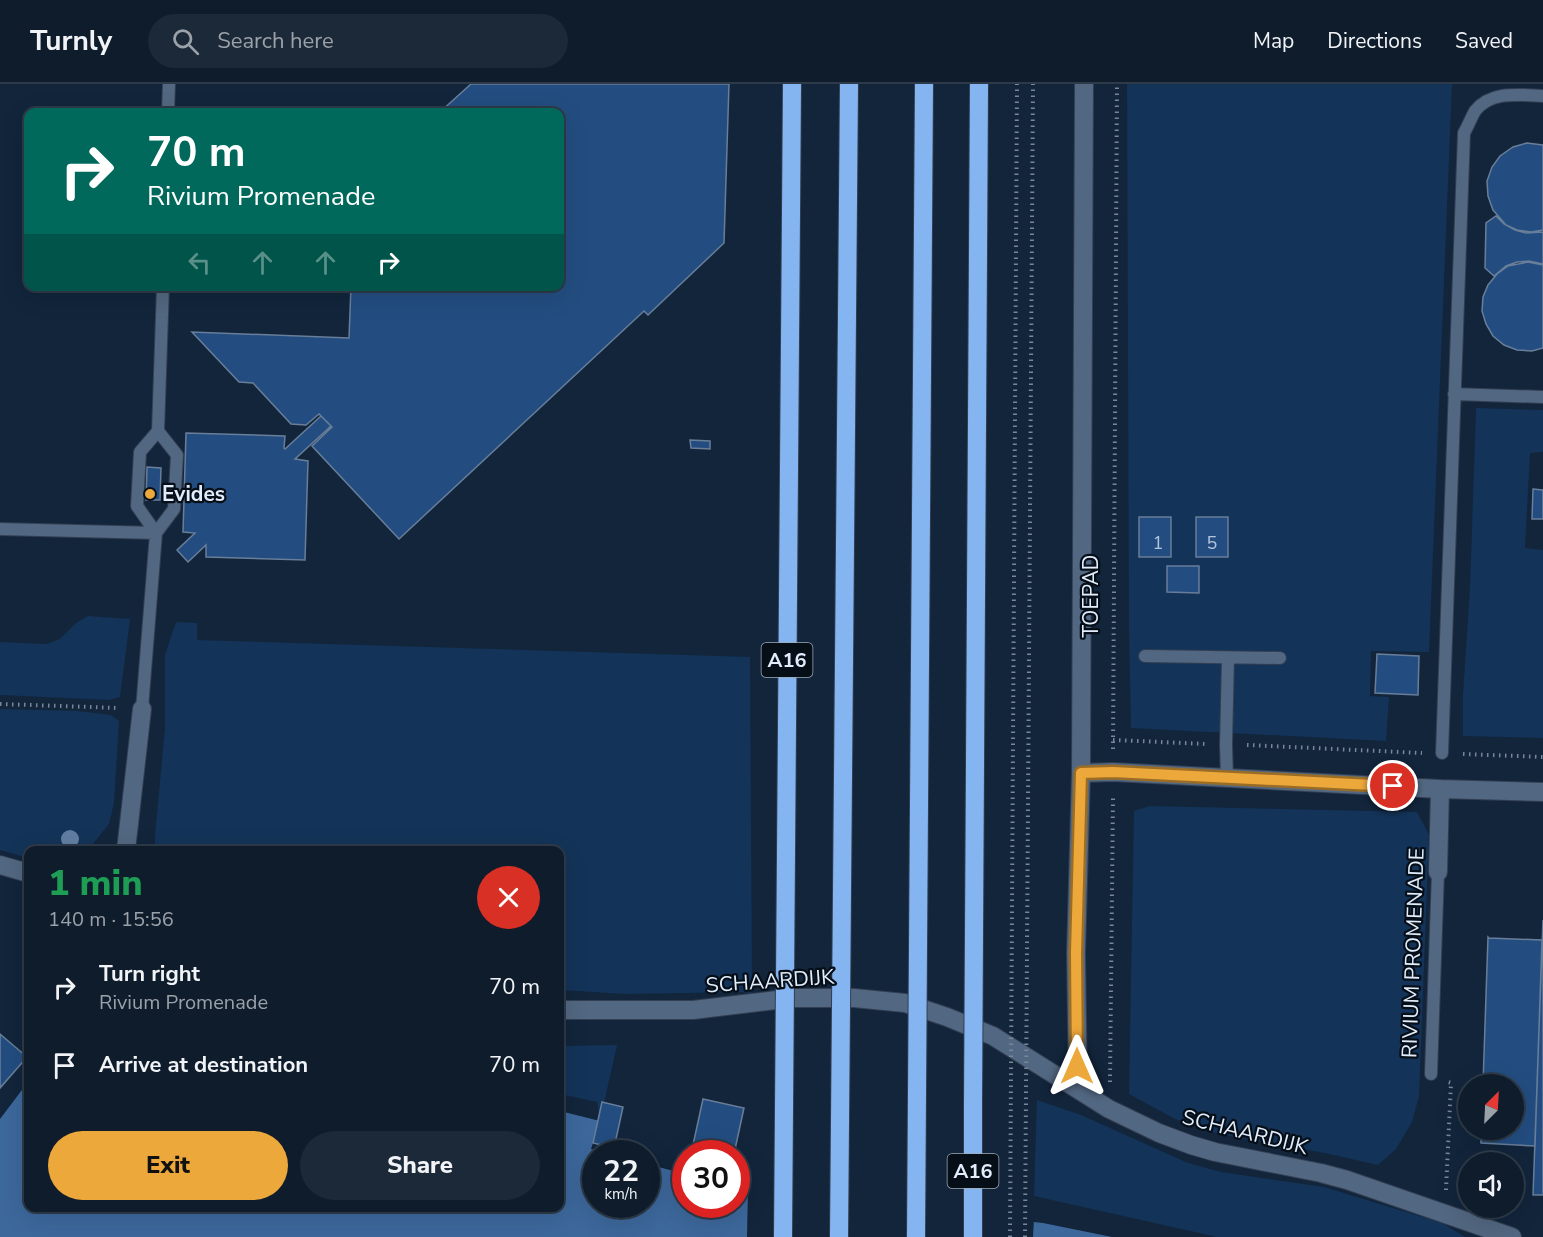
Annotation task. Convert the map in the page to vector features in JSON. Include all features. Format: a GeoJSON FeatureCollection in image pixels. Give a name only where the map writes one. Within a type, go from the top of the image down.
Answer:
{"type":"FeatureCollection","features":[{"type":"Feature","properties":{"kind":"highway","name":"A16"},"geometry":{"type":"LineString","coordinates":[[783,1237],[792,84]]}},
{"type":"Feature","properties":{"kind":"highway","name":"A16"},"geometry":{"type":"LineString","coordinates":[[840,1237],[849,84]]}},
{"type":"Feature","properties":{"kind":"highway","name":"A16"},"geometry":{"type":"LineString","coordinates":[[916,1237],[924,84]]}},
{"type":"Feature","properties":{"kind":"highway","name":"A16"},"geometry":{"type":"LineString","coordinates":[[973,1237],[979,84]]}},
{"type":"Feature","properties":{"kind":"street","name":"TOEPAD"},"geometry":{"type":"LineString","coordinates":[[1078,1089],[1076,953],[1081,773],[1084,84]]}},
{"type":"Feature","properties":{"kind":"street"},"geometry":{"type":"LineString","coordinates":[[126,846],[142,709]]}},
{"type":"Feature","properties":{"kind":"street"},"geometry":{"type":"LineString","coordinates":[[1081,773],[1113,772],[1543,792]]}},
{"type":"Feature","properties":{"kind":"street","name":"RIVIUM PROMENADE"},"geometry":{"type":"LineString","coordinates":[[1438,872],[1440,789]]}},
{"type":"Feature","properties":{"kind":"street"},"geometry":{"type":"LineString","coordinates":[[0,865],[24,872]]}},
{"type":"Feature","properties":{"kind":"street","name":"SCHAARDIJK"},"geometry":{"type":"LineString","coordinates":[[564,1010],[693,1010],[793,998],[854,998],[905,1003],[993,1036],[1109,1109],[1191,1146],[1347,1180],[1512,1237]]}},
{"type":"Feature","properties":{"kind":"lane"},"geometry":{"type":"LineString","coordinates":[[168,108],[169,84]]}},
{"type":"Feature","properties":{"kind":"lane"},"geometry":{"type":"LineString","coordinates":[[1442,753],[1464,133],[1475,111],[1488,99],[1508,95],[1543,96]]}},
{"type":"Feature","properties":{"kind":"lane"},"geometry":{"type":"LineString","coordinates":[[156,533],[137,506],[140,452],[158,431],[163,291]]}},
{"type":"Feature","properties":{"kind":"lane"},"geometry":{"type":"LineString","coordinates":[[1454,394],[1543,397]]}},
{"type":"Feature","properties":{"kind":"lane"},"geometry":{"type":"LineString","coordinates":[[142,709],[156,533],[174,509],[177,455],[158,431]]}},
{"type":"Feature","properties":{"kind":"lane"},"geometry":{"type":"LineString","coordinates":[[3,532],[156,533]]}},
{"type":"Feature","properties":{"kind":"lane"},"geometry":{"type":"LineString","coordinates":[[1145,656],[1280,658]]}},
{"type":"Feature","properties":{"kind":"lane"},"geometry":{"type":"LineString","coordinates":[[1227,778],[1228,658]]}},
{"type":"Feature","properties":{"kind":"lane","name":"RIVIUM PROMENADE"},"geometry":{"type":"LineString","coordinates":[[1431,1074],[1438,872]]}},
{"type":"Feature","properties":{"kind":"path"},"geometry":{"type":"LineString","coordinates":[[1010,1237],[1017,84]]}},
{"type":"Feature","properties":{"kind":"path"},"geometry":{"type":"LineString","coordinates":[[1025,1237],[1033,84]]}},
{"type":"Feature","properties":{"kind":"path","name":"TOEPAD"},"geometry":{"type":"LineString","coordinates":[[1109,1109],[1117,84]]}},
{"type":"Feature","properties":{"kind":"path"},"geometry":{"type":"LineString","coordinates":[[0,704],[142,709]]}},
{"type":"Feature","properties":{"kind":"path"},"geometry":{"type":"LineString","coordinates":[[1113,740],[1543,757]]}},
{"type":"Feature","properties":{"kind":"path","name":"RIVIUM PROMENADE"},"geometry":{"type":"LineString","coordinates":[[1431,1074],[1451,1083],[1445,1214]]}},
{"type":"Feature","properties":{"kind":"shaded area"},"geometry":{"type":"Polygon","coordinates":[[[1127,84],[1452,84],[1429,652],[1371,651],[1370,696],[1389,697],[1386,741],[1131,728],[1127,84]]]}},
{"type":"Feature","properties":{"kind":"shaded area"},"geometry":{"type":"Polygon","coordinates":[[[1476,408],[1543,410],[1543,452],[1530,453],[1525,548],[1543,550],[1543,738],[1463,736],[1476,408]]]}},
{"type":"Feature","properties":{"kind":"shaded area"},"geometry":{"type":"Polygon","coordinates":[[[88,616],[130,619],[120,697],[109,700],[0,695],[0,642],[47,644],[60,639],[76,623],[88,616]]]}},
{"type":"Feature","properties":{"kind":"shaded area"},"geometry":{"type":"Polygon","coordinates":[[[176,622],[197,623],[197,640],[750,657],[752,993],[626,994],[564,990],[564,846],[155,846],[165,727],[165,655],[176,622]]]}},
{"type":"Feature","properties":{"kind":"shaded area"},"geometry":{"type":"Polygon","coordinates":[[[0,709],[78,711],[111,715],[119,721],[114,803],[109,824],[91,846],[24,846],[24,857],[0,850],[0,709]]]}},
{"type":"Feature","properties":{"kind":"shaded area"},"geometry":{"type":"Polygon","coordinates":[[[1149,806],[1417,812],[1429,835],[1419,1096],[1412,1122],[1396,1149],[1378,1165],[1216,1133],[1175,1119],[1129,1094],[1134,811],[1149,806]]]}},
{"type":"Feature","properties":{"kind":"shaded area"},"geometry":{"type":"Polygon","coordinates":[[[617,1045],[600,1121],[597,1102],[564,1095],[564,1046],[617,1045]]]}},
{"type":"Feature","properties":{"kind":"shaded area"},"geometry":{"type":"Polygon","coordinates":[[[24,1087],[24,1212],[564,1212],[564,1112],[600,1121],[594,1140],[582,1140],[582,1218],[660,1218],[660,1167],[672,1171],[672,1218],[750,1218],[750,1190],[1043,1223],[1112,1237],[0,1237],[0,1119],[24,1087]]]}},
{"type":"Feature","properties":{"kind":"shaded area"},"geometry":{"type":"Polygon","coordinates":[[[1037,1100],[1081,1115],[1188,1163],[1221,1172],[1324,1187],[1442,1223],[1465,1237],[1217,1237],[1034,1196],[1037,1100]]]}},
{"type":"Feature","properties":{"kind":"pier"},"geometry":{"type":"Polygon","coordinates":[[[750,1187],[1034,1219],[1033,1237],[747,1237],[747,1218],[750,1218],[750,1187]]]}},
{"type":"Feature","properties":{"kind":"building"},"geometry":{"type":"Polygon","coordinates":[[[471,84],[729,84],[724,243],[648,315],[644,311],[399,539],[312,446],[332,427],[319,414],[306,425],[291,424],[253,383],[239,382],[192,332],[349,338],[351,291],[564,291],[564,108],[444,108],[471,84]]]}},
{"type":"Feature","properties":{"kind":"building"},"geometry":{"type":"Polygon","coordinates":[[[1527,143],[1543,145],[1543,230],[1531,232],[1517,230],[1506,225],[1493,210],[1488,196],[1487,181],[1492,167],[1500,156],[1513,147],[1527,143]]]}},
{"type":"Feature","properties":{"kind":"building"},"geometry":{"type":"Polygon","coordinates":[[[1496,216],[1515,230],[1526,233],[1543,232],[1543,264],[1529,261],[1517,262],[1506,266],[1494,276],[1485,268],[1486,223],[1496,216]]]}},
{"type":"Feature","properties":{"kind":"building"},"geometry":{"type":"Polygon","coordinates":[[[1528,262],[1543,265],[1543,348],[1532,351],[1517,350],[1504,345],[1493,336],[1482,311],[1483,297],[1488,285],[1497,274],[1508,266],[1528,262]]]}},
{"type":"Feature","properties":{"kind":"building"},"geometry":{"type":"Polygon","coordinates":[[[321,416],[331,426],[295,459],[308,461],[305,560],[206,557],[206,545],[188,562],[177,550],[195,533],[183,532],[186,433],[285,436],[285,449],[321,416]]]}},
{"type":"Feature","properties":{"kind":"building"},"geometry":{"type":"Polygon","coordinates":[[[690,440],[710,441],[710,449],[691,448],[690,440]]]}},
{"type":"Feature","properties":{"kind":"building"},"geometry":{"type":"Polygon","coordinates":[[[147,467],[161,468],[160,500],[146,500],[147,467]]]}},
{"type":"Feature","properties":{"kind":"building"},"geometry":{"type":"Polygon","coordinates":[[[1533,489],[1543,490],[1543,519],[1532,519],[1533,489]]]}},
{"type":"Feature","properties":{"kind":"building"},"geometry":{"type":"Polygon","coordinates":[[[1139,517],[1171,517],[1171,557],[1139,557],[1139,517]]]}},
{"type":"Feature","properties":{"kind":"building"},"geometry":{"type":"Polygon","coordinates":[[[1196,517],[1228,517],[1228,557],[1196,557],[1196,517]]]}},
{"type":"Feature","properties":{"kind":"building"},"geometry":{"type":"Polygon","coordinates":[[[1167,566],[1199,566],[1199,593],[1167,592],[1167,566]]]}},
{"type":"Feature","properties":{"kind":"building"},"geometry":{"type":"Polygon","coordinates":[[[1377,654],[1419,656],[1418,695],[1375,693],[1377,654]]]}},
{"type":"Feature","properties":{"kind":"building"},"geometry":{"type":"Polygon","coordinates":[[[1543,920],[1543,1195],[1533,1195],[1543,920]]]}},
{"type":"Feature","properties":{"kind":"building"},"geometry":{"type":"Polygon","coordinates":[[[1488,937],[1542,940],[1535,1146],[1481,1143],[1481,1140],[1524,1140],[1524,1074],[1483,1074],[1488,937]]]}},
{"type":"Feature","properties":{"kind":"building"},"geometry":{"type":"Polygon","coordinates":[[[0,1034],[24,1054],[24,1060],[0,1088],[0,1034]]]}},
{"type":"Feature","properties":{"kind":"building"},"geometry":{"type":"Polygon","coordinates":[[[703,1099],[744,1108],[737,1140],[694,1140],[703,1099]]]}},
{"type":"Feature","properties":{"kind":"building"},"geometry":{"type":"Polygon","coordinates":[[[602,1102],[623,1107],[616,1140],[594,1140],[602,1102]]]}},
{"type":"Feature","properties":{"kind":"place","name":"Evides"},"geometry":{"type":"Point","coordinates":[150,494]}},
{"type":"Feature","properties":{"kind":"route"},"geometry":{"type":"LineString","coordinates":[[1077,1066],[1076,953],[1081,773],[1113,772],[1393,786]]}}]}
